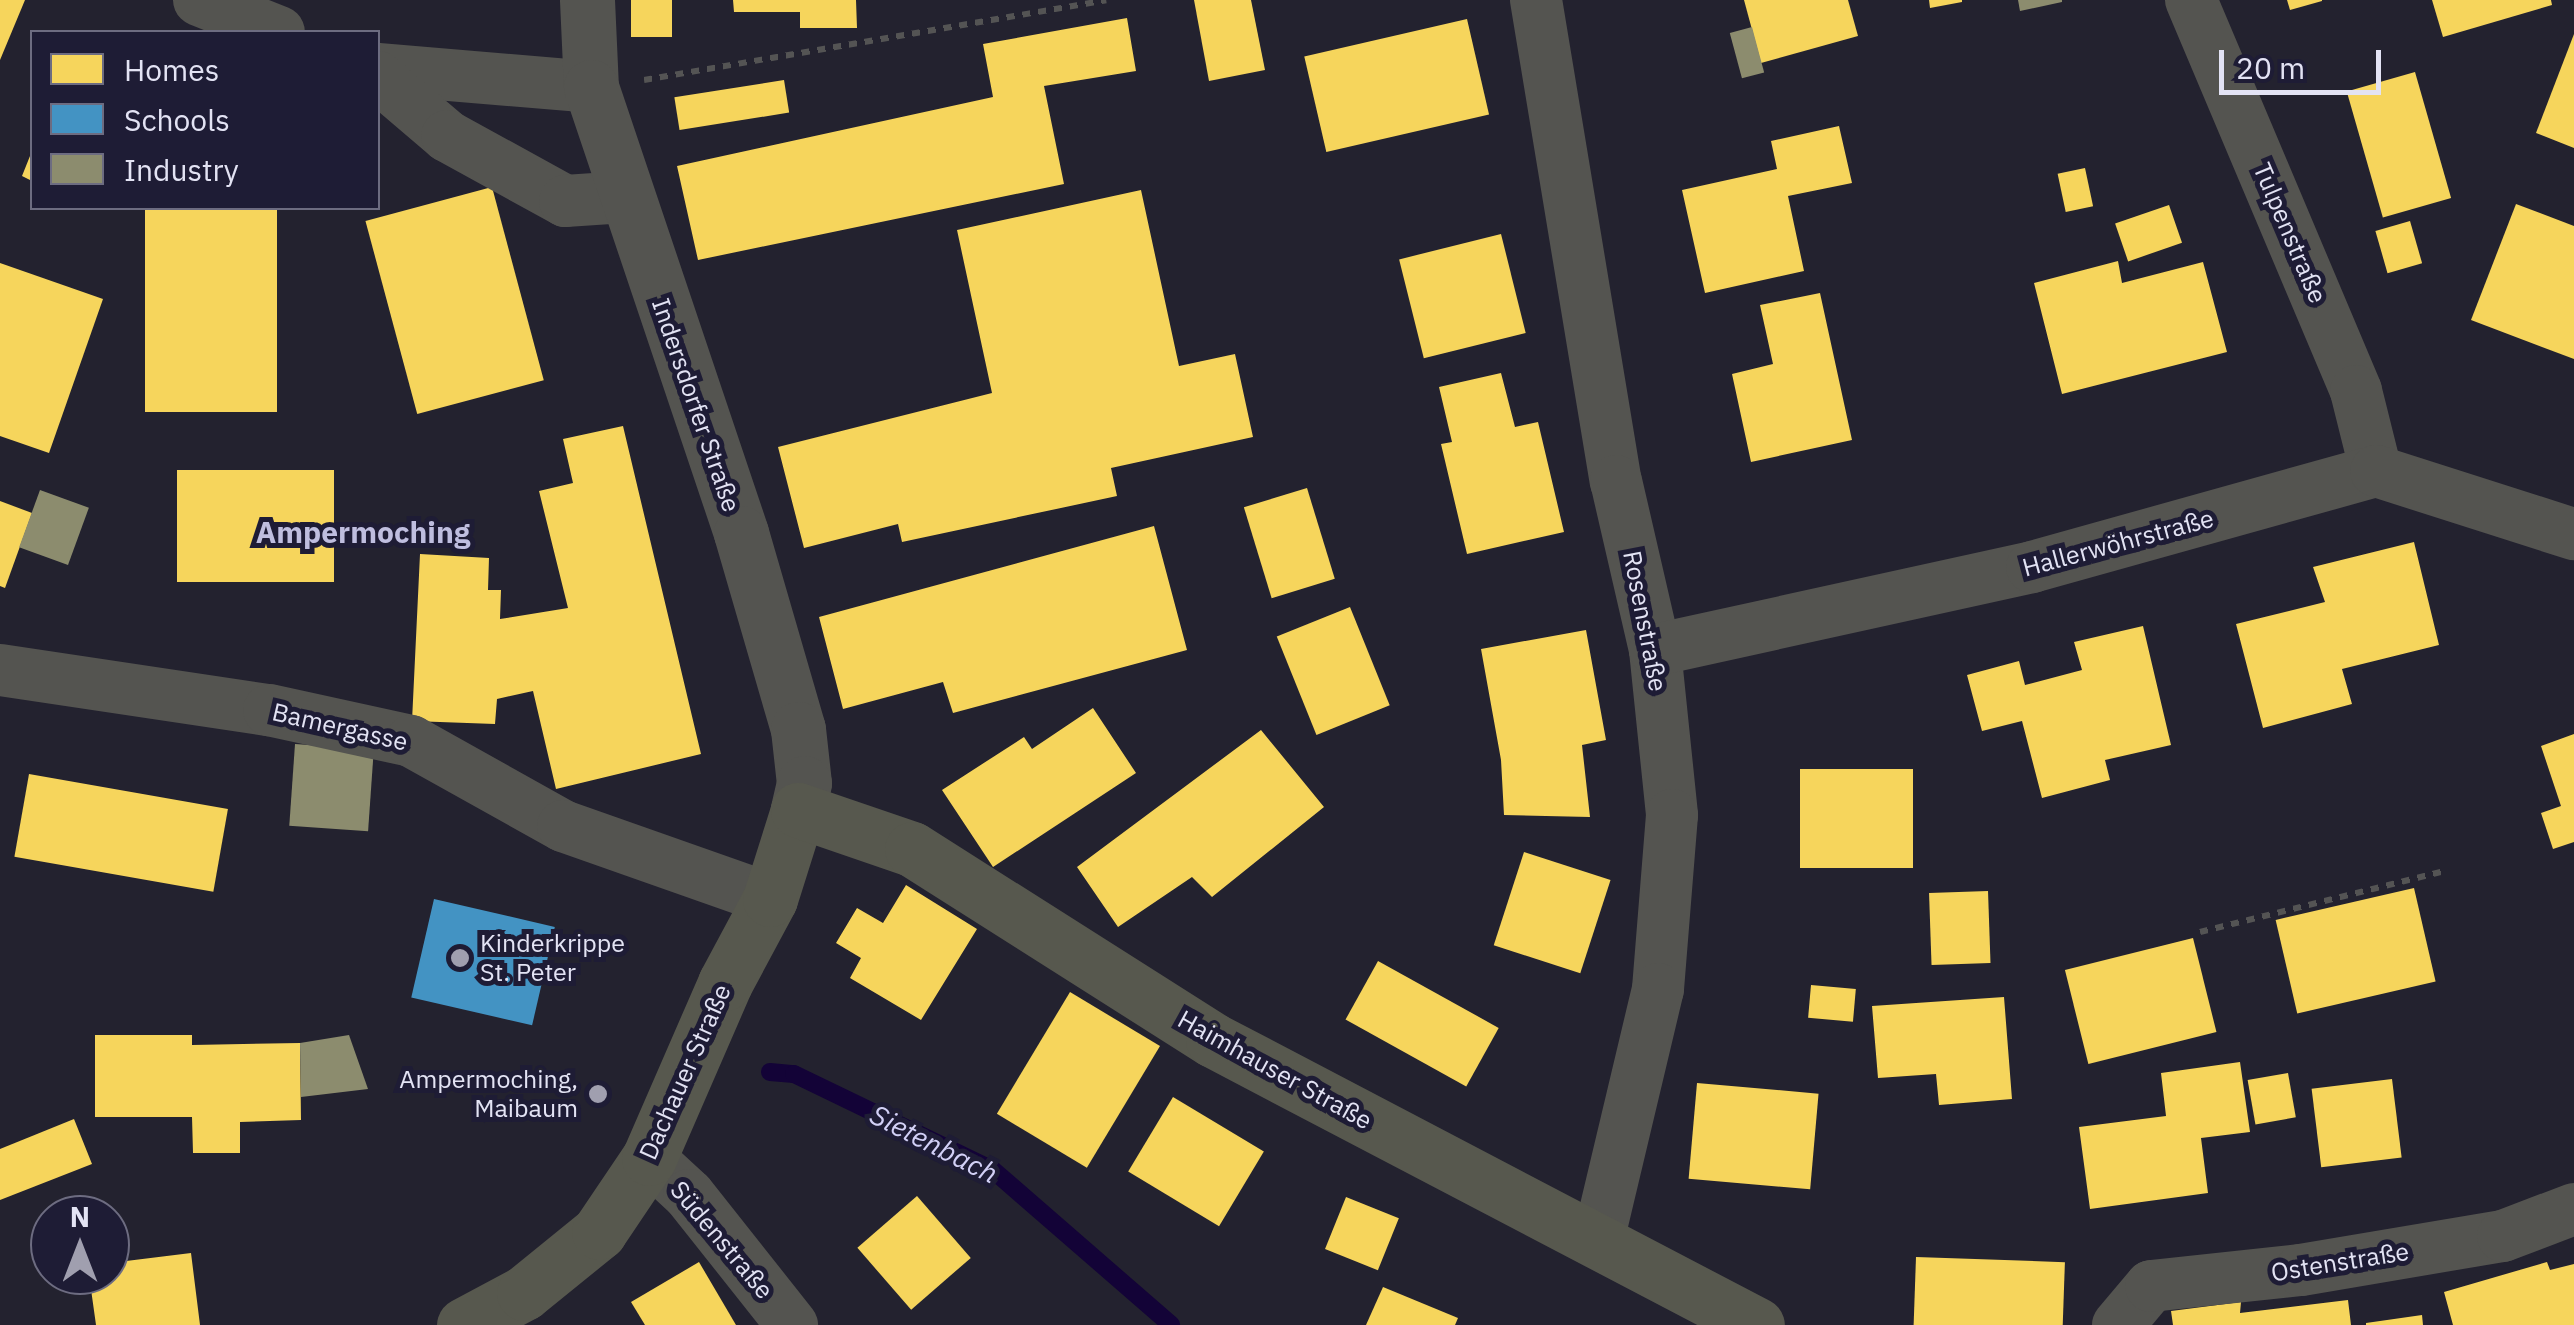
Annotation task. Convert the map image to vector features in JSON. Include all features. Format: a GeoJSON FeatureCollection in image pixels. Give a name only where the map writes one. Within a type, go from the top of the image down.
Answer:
{"type":"FeatureCollection","features":[{"type":"Feature","properties":{"kind":"main road","name":"Dachauer Straße"},"geometry":{"type":"LineString","coordinates":[[464,1325],[524,1293],[599,1232],[649,1158],[725,983],[770,898],[798,810]]}},
{"type":"Feature","properties":{"kind":"main road","name":"Haimhauser Straße"},"geometry":{"type":"LineString","coordinates":[[798,810],[912,848],[1214,1040],[1757,1325]]}},
{"type":"Feature","properties":{"kind":"street"},"geometry":{"type":"LineString","coordinates":[[198,0],[273,30]]}},
{"type":"Feature","properties":{"kind":"street","name":"Indersdorfer Straße"},"geometry":{"type":"LineString","coordinates":[[587,0],[591,88],[742,534],[793,711],[804,783],[798,810]]}},
{"type":"Feature","properties":{"kind":"street","name":"Rosenstraße"},"geometry":{"type":"LineString","coordinates":[[1536,0],[1616,481],[1655,650],[1672,815],[1658,989],[1598,1241]]}},
{"type":"Feature","properties":{"kind":"street","name":"Tulpenstraße"},"geometry":{"type":"LineString","coordinates":[[2191,0],[2356,391],[2376,471]]}},
{"type":"Feature","properties":{"kind":"street"},"geometry":{"type":"LineString","coordinates":[[380,69],[591,88]]}},
{"type":"Feature","properties":{"kind":"street"},"geometry":{"type":"LineString","coordinates":[[380,79],[447,136],[565,201],[625,197]]}},
{"type":"Feature","properties":{"kind":"street"},"geometry":{"type":"LineString","coordinates":[[2376,471],[2574,534]]}},
{"type":"Feature","properties":{"kind":"street","name":"Hallerwöhrstraße"},"geometry":{"type":"LineString","coordinates":[[1655,650],[2032,567],[2376,471]]}},
{"type":"Feature","properties":{"kind":"street","name":"Bamergasse"},"geometry":{"type":"LineString","coordinates":[[0,670],[269,710],[411,742],[563,826],[770,898]]}},
{"type":"Feature","properties":{"kind":"street","name":"Südenstraße"},"geometry":{"type":"LineString","coordinates":[[649,1158],[689,1195],[792,1325]]}},
{"type":"Feature","properties":{"kind":"street","name":"Ostenstraße"},"geometry":{"type":"LineString","coordinates":[[2118,1325],[2152,1286],[2300,1270],[2503,1236],[2574,1209]]}},
{"type":"Feature","properties":{"kind":"path"},"geometry":{"type":"LineString","coordinates":[[591,88],[1106,0]]}},
{"type":"Feature","properties":{"kind":"path"},"geometry":{"type":"LineString","coordinates":[[2200,932],[2444,871]]}},
{"type":"Feature","properties":{"kind":"building: Homes"},"geometry":{"type":"Polygon","coordinates":[[[0,0],[25,0],[0,60],[0,0]]]}},
{"type":"Feature","properties":{"kind":"building: Homes"},"geometry":{"type":"Polygon","coordinates":[[[631,0],[672,0],[672,37],[631,37],[631,0]]]}},
{"type":"Feature","properties":{"kind":"building: Homes"},"geometry":{"type":"Polygon","coordinates":[[[733,0],[856,0],[857,28],[800,28],[800,12],[734,12],[733,0]]]}},
{"type":"Feature","properties":{"kind":"building: Homes"},"geometry":{"type":"Polygon","coordinates":[[[1194,0],[1251,0],[1265,70],[1209,81],[1194,0]]]}},
{"type":"Feature","properties":{"kind":"building: Homes"},"geometry":{"type":"Polygon","coordinates":[[[1744,0],[1848,0],[1858,36],[1761,63],[1744,0]]]}},
{"type":"Feature","properties":{"kind":"building: Homes"},"geometry":{"type":"Polygon","coordinates":[[[1929,0],[1962,0],[1962,2],[1930,8],[1929,0]]]}},
{"type":"Feature","properties":{"kind":"building: Homes"},"geometry":{"type":"Polygon","coordinates":[[[2287,0],[2322,0],[2322,1],[2290,10],[2287,0]]]}},
{"type":"Feature","properties":{"kind":"building: Homes"},"geometry":{"type":"Polygon","coordinates":[[[2432,0],[2551,0],[2552,5],[2443,37],[2432,0]]]}},
{"type":"Feature","properties":{"kind":"building: Homes"},"geometry":{"type":"Polygon","coordinates":[[[1127,18],[1136,71],[1044,86],[1064,184],[698,260],[677,166],[993,97],[983,44],[1127,18]]]}},
{"type":"Feature","properties":{"kind":"building: Homes"},"geometry":{"type":"Polygon","coordinates":[[[1467,19],[1489,114],[1326,152],[1304,57],[1467,19]]]}},
{"type":"Feature","properties":{"kind":"building: Homes"},"geometry":{"type":"Polygon","coordinates":[[[2574,34],[2574,148],[2536,133],[2574,34]]]}},
{"type":"Feature","properties":{"kind":"building: Homes"},"geometry":{"type":"Polygon","coordinates":[[[2415,72],[2451,198],[2383,217],[2347,92],[2415,72]]]}},
{"type":"Feature","properties":{"kind":"building: Homes"},"geometry":{"type":"Polygon","coordinates":[[[784,80],[789,113],[680,130],[674,97],[784,80]]]}},
{"type":"Feature","properties":{"kind":"building: Homes"},"geometry":{"type":"Polygon","coordinates":[[[1839,126],[1852,183],[1788,196],[1804,271],[1705,293],[1682,190],[1777,169],[1771,141],[1839,126]]]}},
{"type":"Feature","properties":{"kind":"building: Homes"},"geometry":{"type":"Polygon","coordinates":[[[30,156],[30,180],[22,176],[30,156]]]}},
{"type":"Feature","properties":{"kind":"building: Homes"},"geometry":{"type":"Polygon","coordinates":[[[2085,168],[2093,206],[2066,212],[2058,174],[2085,168]]]}},
{"type":"Feature","properties":{"kind":"building: Homes"},"geometry":{"type":"Polygon","coordinates":[[[492,187],[544,380],[417,414],[365,221],[492,187]]]}},
{"type":"Feature","properties":{"kind":"building: Homes"},"geometry":{"type":"Polygon","coordinates":[[[1141,190],[1179,366],[1235,354],[1253,437],[1111,468],[1117,496],[902,542],[898,524],[804,548],[778,447],[992,393],[957,230],[1141,190]]]}},
{"type":"Feature","properties":{"kind":"building: Homes"},"geometry":{"type":"Polygon","coordinates":[[[2516,204],[2574,226],[2574,359],[2471,320],[2516,204]]]}},
{"type":"Feature","properties":{"kind":"building: Homes"},"geometry":{"type":"Polygon","coordinates":[[[2169,205],[2182,243],[2128,261],[2115,224],[2169,205]]]}},
{"type":"Feature","properties":{"kind":"building: Homes"},"geometry":{"type":"Polygon","coordinates":[[[145,210],[277,210],[277,412],[145,412],[145,210]]]}},
{"type":"Feature","properties":{"kind":"building: Homes"},"geometry":{"type":"Polygon","coordinates":[[[2410,221],[2422,263],[2388,273],[2375,231],[2410,221]]]}},
{"type":"Feature","properties":{"kind":"building: Homes"},"geometry":{"type":"Polygon","coordinates":[[[1501,234],[1526,333],[1424,358],[1399,259],[1501,234]]]}},
{"type":"Feature","properties":{"kind":"building: Homes"},"geometry":{"type":"Polygon","coordinates":[[[2118,261],[2122,283],[2203,262],[2227,352],[2062,394],[2034,283],[2118,261]]]}},
{"type":"Feature","properties":{"kind":"building: Homes"},"geometry":{"type":"Polygon","coordinates":[[[0,263],[103,299],[49,453],[0,436],[0,263]]]}},
{"type":"Feature","properties":{"kind":"building: Homes"},"geometry":{"type":"Polygon","coordinates":[[[1820,293],[1852,440],[1751,462],[1732,374],[1773,364],[1760,305],[1820,293]]]}},
{"type":"Feature","properties":{"kind":"building: Homes"},"geometry":{"type":"Polygon","coordinates":[[[1501,373],[1515,427],[1538,422],[1564,532],[1467,554],[1441,444],[1452,442],[1439,387],[1501,373]]]}},
{"type":"Feature","properties":{"kind":"building: Homes"},"geometry":{"type":"Polygon","coordinates":[[[623,426],[701,754],[556,789],[533,691],[497,699],[495,724],[412,721],[420,554],[489,558],[488,590],[501,590],[500,619],[568,608],[539,491],[573,483],[563,439],[623,426]]]}},
{"type":"Feature","properties":{"kind":"building: Homes"},"geometry":{"type":"Polygon","coordinates":[[[177,470],[334,470],[334,582],[177,582],[177,470]]]}},
{"type":"Feature","properties":{"kind":"building: Homes"},"geometry":{"type":"Polygon","coordinates":[[[1307,488],[1335,579],[1272,598],[1244,507],[1307,488]]]}},
{"type":"Feature","properties":{"kind":"building: Homes"},"geometry":{"type":"Polygon","coordinates":[[[0,501],[32,513],[5,588],[0,586],[0,501]]]}},
{"type":"Feature","properties":{"kind":"building: Homes"},"geometry":{"type":"Polygon","coordinates":[[[1154,526],[1187,650],[953,713],[943,682],[843,709],[819,617],[1154,526]]]}},
{"type":"Feature","properties":{"kind":"building: Homes"},"geometry":{"type":"Polygon","coordinates":[[[2414,542],[2439,645],[2342,669],[2352,704],[2263,728],[2236,624],[2325,602],[2313,567],[2414,542]]]}},
{"type":"Feature","properties":{"kind":"building: Homes"},"geometry":{"type":"Polygon","coordinates":[[[1350,607],[1390,705],[1316,735],[1277,637],[1350,607]]]}},
{"type":"Feature","properties":{"kind":"building: Homes"},"geometry":{"type":"Polygon","coordinates":[[[2143,626],[2171,745],[2105,760],[2110,780],[2042,798],[2022,721],[1982,731],[1967,675],[2019,661],[2025,685],[2082,670],[2074,642],[2143,626]]]}},
{"type":"Feature","properties":{"kind":"building: Homes"},"geometry":{"type":"Polygon","coordinates":[[[1586,630],[1606,740],[1582,745],[1590,817],[1504,815],[1501,760],[1481,649],[1586,630]]]}},
{"type":"Feature","properties":{"kind":"building: Homes"},"geometry":{"type":"Polygon","coordinates":[[[1093,708],[1136,773],[993,867],[942,790],[1024,737],[1032,749],[1093,708]]]}},
{"type":"Feature","properties":{"kind":"building: Homes"},"geometry":{"type":"Polygon","coordinates":[[[1261,730],[1324,807],[1212,897],[1192,877],[1118,927],[1077,867],[1261,730]]]}},
{"type":"Feature","properties":{"kind":"building: Homes"},"geometry":{"type":"Polygon","coordinates":[[[2574,734],[2574,842],[2553,849],[2541,813],[2561,806],[2541,746],[2574,734]]]}},
{"type":"Feature","properties":{"kind":"building: Homes"},"geometry":{"type":"Polygon","coordinates":[[[1800,769],[1913,769],[1913,868],[1800,868],[1800,769]]]}},
{"type":"Feature","properties":{"kind":"building: Homes"},"geometry":{"type":"Polygon","coordinates":[[[29,774],[228,809],[213,892],[14,857],[29,774]]]}},
{"type":"Feature","properties":{"kind":"building: Homes"},"geometry":{"type":"Polygon","coordinates":[[[1524,852],[1611,880],[1580,973],[1494,945],[1524,852]]]}},
{"type":"Feature","properties":{"kind":"building: Homes"},"geometry":{"type":"Polygon","coordinates":[[[906,885],[977,929],[921,1020],[850,978],[861,958],[836,943],[857,908],[883,923],[906,885]]]}},
{"type":"Feature","properties":{"kind":"building: Homes"},"geometry":{"type":"Polygon","coordinates":[[[2414,888],[2436,982],[2297,1013],[2276,920],[2414,888]]]}},
{"type":"Feature","properties":{"kind":"building: Homes"},"geometry":{"type":"Polygon","coordinates":[[[1988,891],[1991,963],[1932,965],[1929,893],[1988,891]]]}},
{"type":"Feature","properties":{"kind":"building: Homes"},"geometry":{"type":"Polygon","coordinates":[[[2193,938],[2216,1032],[2088,1064],[2065,970],[2193,938]]]}},
{"type":"Feature","properties":{"kind":"building: Homes"},"geometry":{"type":"Polygon","coordinates":[[[1378,961],[1499,1028],[1466,1087],[1346,1020],[1378,961]]]}},
{"type":"Feature","properties":{"kind":"building: Homes"},"geometry":{"type":"Polygon","coordinates":[[[1811,985],[1856,989],[1853,1022],[1808,1018],[1811,985]]]}},
{"type":"Feature","properties":{"kind":"building: Homes"},"geometry":{"type":"Polygon","coordinates":[[[1070,992],[1160,1046],[1087,1168],[997,1114],[1070,992]]]}},
{"type":"Feature","properties":{"kind":"building: Homes"},"geometry":{"type":"Polygon","coordinates":[[[2004,997],[2012,1099],[1939,1105],[1936,1074],[1878,1078],[1872,1006],[2004,997]]]}},
{"type":"Feature","properties":{"kind":"building: Homes"},"geometry":{"type":"Polygon","coordinates":[[[95,1035],[192,1035],[192,1045],[300,1043],[301,1120],[240,1122],[240,1153],[193,1153],[192,1117],[95,1117],[95,1035]]]}},
{"type":"Feature","properties":{"kind":"building: Homes"},"geometry":{"type":"Polygon","coordinates":[[[2240,1062],[2250,1132],[2201,1138],[2208,1193],[2090,1209],[2079,1127],[2166,1116],[2161,1073],[2240,1062]]]}},
{"type":"Feature","properties":{"kind":"building: Homes"},"geometry":{"type":"Polygon","coordinates":[[[2288,1073],[2296,1117],[2255,1124],[2248,1080],[2288,1073]]]}},
{"type":"Feature","properties":{"kind":"building: Homes"},"geometry":{"type":"Polygon","coordinates":[[[2392,1079],[2402,1157],[2321,1167],[2312,1089],[2392,1079]]]}},
{"type":"Feature","properties":{"kind":"building: Homes"},"geometry":{"type":"Polygon","coordinates":[[[1697,1083],[1819,1094],[1810,1189],[1689,1179],[1697,1083]]]}},
{"type":"Feature","properties":{"kind":"building: Homes"},"geometry":{"type":"Polygon","coordinates":[[[1173,1097],[1264,1152],[1219,1226],[1128,1172],[1173,1097]]]}},
{"type":"Feature","properties":{"kind":"building: Homes"},"geometry":{"type":"Polygon","coordinates":[[[74,1119],[92,1164],[0,1200],[0,1149],[74,1119]]]}},
{"type":"Feature","properties":{"kind":"building: Homes"},"geometry":{"type":"Polygon","coordinates":[[[917,1196],[971,1258],[911,1310],[857,1248],[917,1196]]]}},
{"type":"Feature","properties":{"kind":"building: Homes"},"geometry":{"type":"Polygon","coordinates":[[[1346,1197],[1399,1218],[1378,1270],[1325,1249],[1346,1197]]]}},
{"type":"Feature","properties":{"kind":"building: Homes"},"geometry":{"type":"Polygon","coordinates":[[[191,1253],[200,1325],[96,1325],[92,1295],[130,1295],[130,1261],[191,1253]]]}},
{"type":"Feature","properties":{"kind":"building: Homes"},"geometry":{"type":"Polygon","coordinates":[[[1916,1257],[2065,1262],[2063,1325],[1914,1325],[1916,1257]]]}},
{"type":"Feature","properties":{"kind":"building: Homes"},"geometry":{"type":"Polygon","coordinates":[[[699,1262],[736,1325],[645,1325],[631,1302],[699,1262]]]}},
{"type":"Feature","properties":{"kind":"building: Homes"},"geometry":{"type":"Polygon","coordinates":[[[2547,1262],[2550,1270],[2574,1264],[2574,1325],[2453,1325],[2444,1292],[2547,1262]]]}},
{"type":"Feature","properties":{"kind":"building: Homes"},"geometry":{"type":"Polygon","coordinates":[[[1383,1287],[1458,1318],[1455,1325],[1366,1325],[1383,1287]]]}},
{"type":"Feature","properties":{"kind":"building: Homes"},"geometry":{"type":"Polygon","coordinates":[[[2348,1300],[2351,1325],[2173,1325],[2171,1311],[2241,1302],[2240,1313],[2348,1300]]]}},
{"type":"Feature","properties":{"kind":"building: Homes"},"geometry":{"type":"Polygon","coordinates":[[[2422,1315],[2423,1325],[2366,1325],[2366,1323],[2422,1315]]]}},
{"type":"Feature","properties":{"kind":"building: Schools"},"geometry":{"type":"Polygon","coordinates":[[[434,899],[555,927],[532,1025],[411,997],[434,899]]]}},
{"type":"Feature","properties":{"kind":"building: Industry"},"geometry":{"type":"Polygon","coordinates":[[[2018,0],[2062,0],[2062,2],[2020,11],[2018,0]]]}},
{"type":"Feature","properties":{"kind":"building: Industry"},"geometry":{"type":"Polygon","coordinates":[[[1752,27],[1764,72],[1742,78],[1730,33],[1752,27]]]}},
{"type":"Feature","properties":{"kind":"building: Industry"},"geometry":{"type":"Polygon","coordinates":[[[40,490],[89,508],[68,565],[19,547],[40,490]]]}},
{"type":"Feature","properties":{"kind":"building: Industry"},"geometry":{"type":"Polygon","coordinates":[[[295,744],[374,750],[368,831],[289,826],[295,744]]]}},
{"type":"Feature","properties":{"kind":"building: Industry"},"geometry":{"type":"Polygon","coordinates":[[[349,1035],[368,1089],[301,1097],[300,1043],[349,1035]]]}},
{"type":"Feature","properties":{"kind":"waterway","name":"Sietenbach"},"geometry":{"type":"LineString","coordinates":[[770,1072],[794,1074],[993,1170],[1171,1325]]}},
{"type":"Feature","properties":{"kind":"place","name":"Kinderkrippe St. Peter"},"geometry":{"type":"Point","coordinates":[460,958]}},
{"type":"Feature","properties":{"kind":"place","name":"Ampermoching, Maibaum"},"geometry":{"type":"Point","coordinates":[598,1094]}},
{"type":"Feature","properties":{"kind":"district","name":"Ampermoching"},"geometry":{"type":"Point","coordinates":[363,532]}}]}
